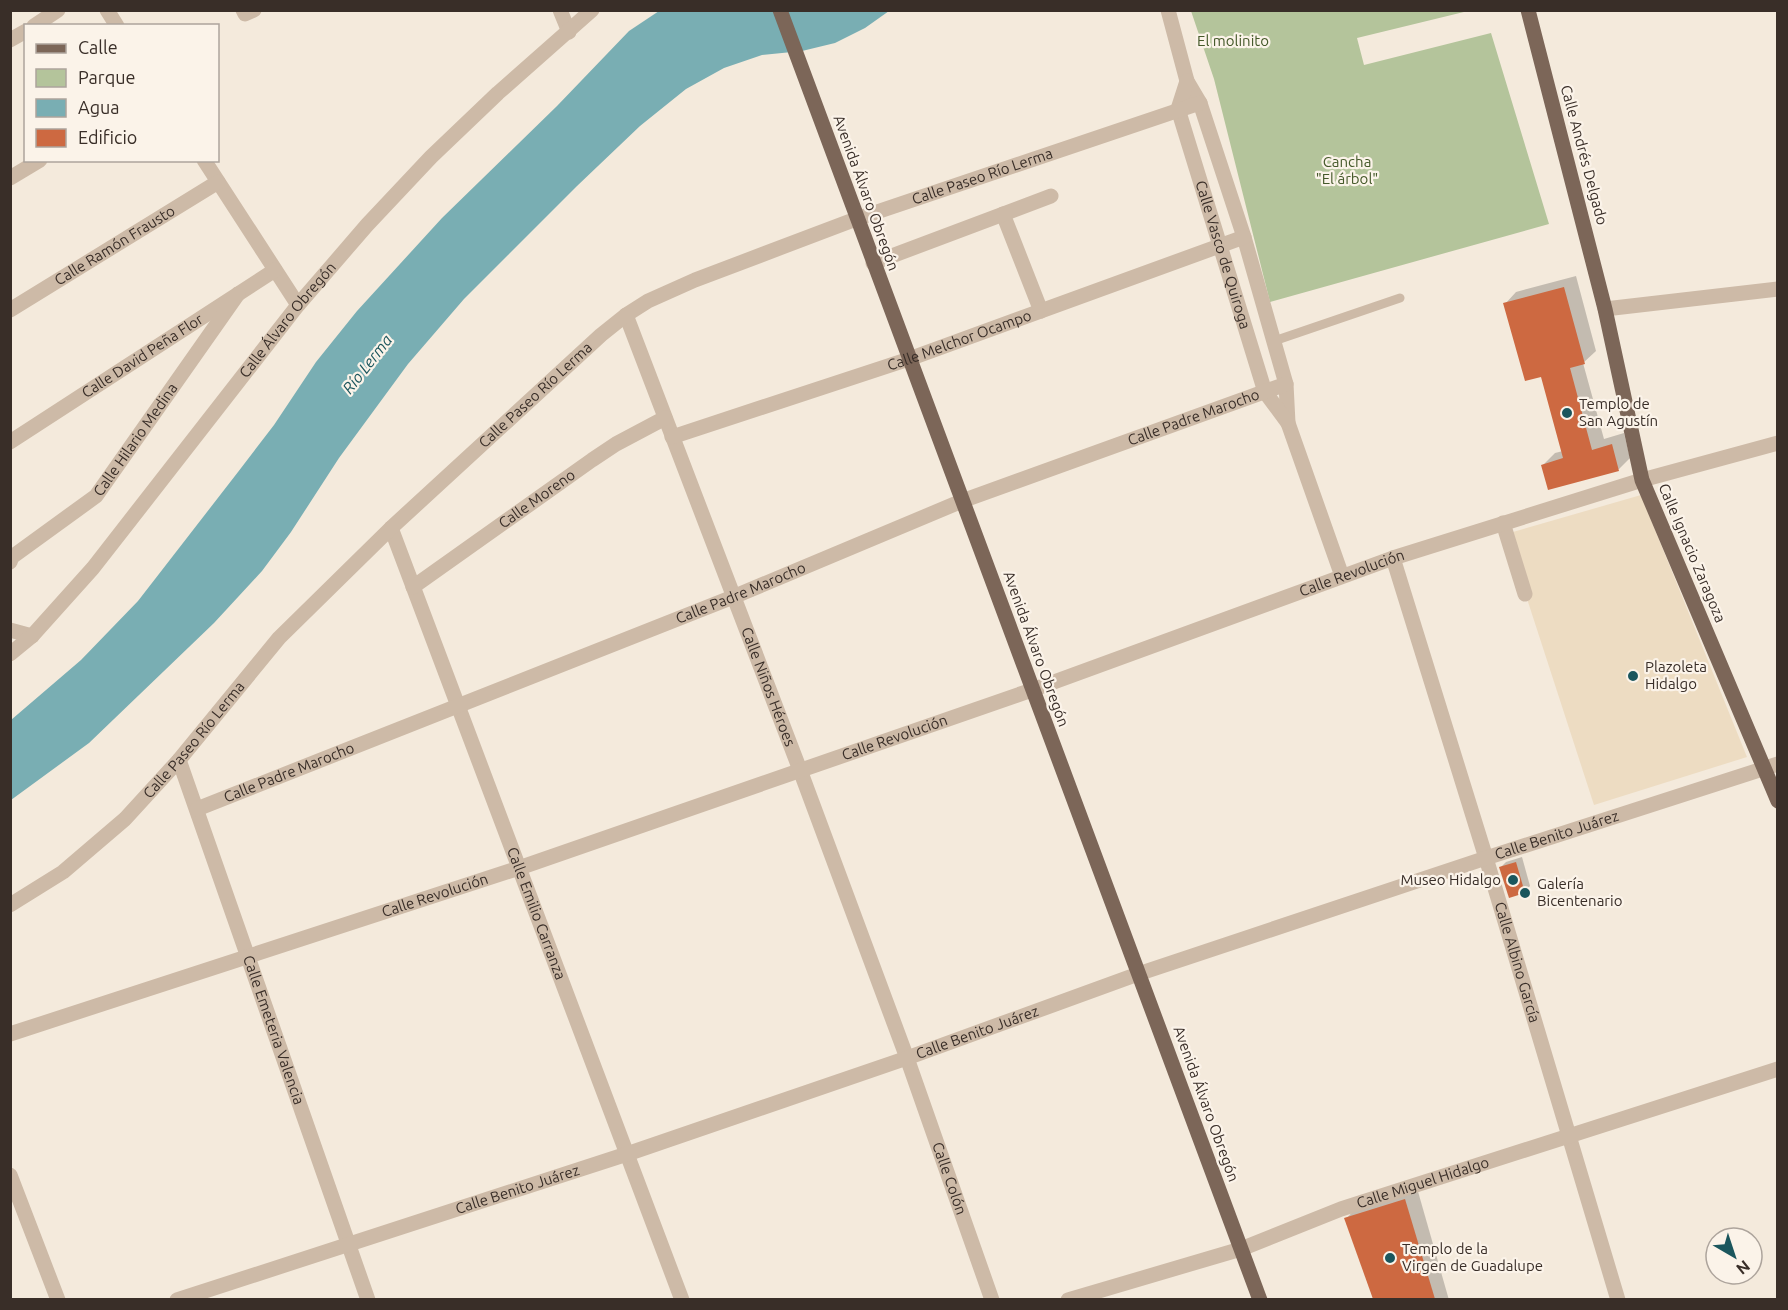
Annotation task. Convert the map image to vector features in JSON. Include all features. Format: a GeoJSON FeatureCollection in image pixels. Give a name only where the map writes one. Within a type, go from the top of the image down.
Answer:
{"type":"FeatureCollection","features":[{"type":"Feature","properties":{"kind":"main road","name":"Avenida Álvaro Obregón"},"geometry":{"type":"LineString","coordinates":[[780,10],[1260,1299]]}},
{"type":"Feature","properties":{"kind":"main road","name":"Calle Andrés Delgado"},"geometry":{"type":"LineString","coordinates":[[1528,10],[1605,309]]}},
{"type":"Feature","properties":{"kind":"main road","name":"Calle Ignacio Zaragoza"},"geometry":{"type":"LineString","coordinates":[[1605,309],[1642,480],[1771,766],[1778,801]]}},
{"type":"Feature","properties":{"kind":"street"},"geometry":{"type":"LineString","coordinates":[[37,24],[58,10]]}},
{"type":"Feature","properties":{"kind":"street"},"geometry":{"type":"LineString","coordinates":[[107,10],[116,24]]}},
{"type":"Feature","properties":{"kind":"street"},"geometry":{"type":"LineString","coordinates":[[560,10],[569,32]]}},
{"type":"Feature","properties":{"kind":"street","name":"Calle Álvaro Obregón"},"geometry":{"type":"LineString","coordinates":[[10,654],[32,636],[93,568],[298,305],[367,225],[431,157],[498,93],[592,10]]}},
{"type":"Feature","properties":{"kind":"street","name":"Calle Vasco de Quiroga"},"geometry":{"type":"LineString","coordinates":[[1168,10],[1187,81],[1200,103],[1244,237],[1286,384],[1288,423],[1342,576]]}},
{"type":"Feature","properties":{"kind":"street"},"geometry":{"type":"LineString","coordinates":[[10,40],[24,32]]}},
{"type":"Feature","properties":{"kind":"street"},"geometry":{"type":"LineString","coordinates":[[1178,110],[1187,81]]}},
{"type":"Feature","properties":{"kind":"street","name":"Calle Paseo Río Lerma"},"geometry":{"type":"LineString","coordinates":[[10,905],[63,872],[125,819],[179,760],[279,638],[391,528],[601,335],[626,315],[671,289],[856,219],[1200,103]]}},
{"type":"Feature","properties":{"kind":"street","name":"Calle Vasco de Quiroga"},"geometry":{"type":"LineString","coordinates":[[1178,110],[1265,392],[1288,423]]}},
{"type":"Feature","properties":{"kind":"street"},"geometry":{"type":"LineString","coordinates":[[10,178],[37,162]]}},
{"type":"Feature","properties":{"kind":"street"},"geometry":{"type":"LineString","coordinates":[[205,162],[298,305]]}},
{"type":"Feature","properties":{"kind":"street","name":"Calle Ramón Frausto"},"geometry":{"type":"LineString","coordinates":[[10,310],[218,182]]}},
{"type":"Feature","properties":{"kind":"street"},"geometry":{"type":"LineString","coordinates":[[873,263],[1052,196]]}},
{"type":"Feature","properties":{"kind":"street"},"geometry":{"type":"LineString","coordinates":[[1003,214],[1041,311]]}},
{"type":"Feature","properties":{"kind":"street","name":"Calle Melchor Ocampo"},"geometry":{"type":"LineString","coordinates":[[672,437],[909,359],[1244,237]]}},
{"type":"Feature","properties":{"kind":"street","name":"Calle David Peña Flor"},"geometry":{"type":"LineString","coordinates":[[10,442],[275,270]]}},
{"type":"Feature","properties":{"kind":"street"},"geometry":{"type":"LineString","coordinates":[[1605,309],[1778,289]]}},
{"type":"Feature","properties":{"kind":"street","name":"Calle Hilario Medina"},"geometry":{"type":"LineString","coordinates":[[11,558],[96,495],[238,294]]}},
{"type":"Feature","properties":{"kind":"street","name":"Calle Niños Héroes"},"geometry":{"type":"LineString","coordinates":[[626,315],[907,1058]]}},
{"type":"Feature","properties":{"kind":"street","name":"Calle Padre Marocho"},"geometry":{"type":"LineString","coordinates":[[197,809],[733,597],[962,501],[1286,384]]}},
{"type":"Feature","properties":{"kind":"street","name":"Calle Moreno"},"geometry":{"type":"LineString","coordinates":[[413,587],[592,460],[616,444],[665,418]]}},
{"type":"Feature","properties":{"kind":"street","name":"Calle Revolución"},"geometry":{"type":"LineString","coordinates":[[10,1035],[519,868],[1032,690],[1392,558],[1642,480],[1778,443]]}},
{"type":"Feature","properties":{"kind":"street"},"geometry":{"type":"LineString","coordinates":[[1503,524],[1525,594]]}},
{"type":"Feature","properties":{"kind":"street","name":"Calle Emilio Carranza"},"geometry":{"type":"LineString","coordinates":[[391,528],[682,1299]]}},
{"type":"Feature","properties":{"kind":"street","name":"Calle Albino García"},"geometry":{"type":"LineString","coordinates":[[1392,558],[1486,858],[1618,1299]]}},
{"type":"Feature","properties":{"kind":"street"},"geometry":{"type":"LineString","coordinates":[[10,630],[32,636]]}},
{"type":"Feature","properties":{"kind":"street","name":"Calle Emeteria Valencia"},"geometry":{"type":"LineString","coordinates":[[179,760],[368,1299]]}},
{"type":"Feature","properties":{"kind":"street","name":"Calle Benito Juárez"},"geometry":{"type":"LineString","coordinates":[[177,1299],[627,1154],[907,1058],[1138,974],[1771,766]]}},
{"type":"Feature","properties":{"kind":"street","name":"Calle Colón"},"geometry":{"type":"LineString","coordinates":[[907,1058],[992,1299]]}},
{"type":"Feature","properties":{"kind":"street","name":"Calle Miguel Hidalgo"},"geometry":{"type":"LineString","coordinates":[[1068,1299],[1240,1248],[1341,1209],[1778,1069]]}},
{"type":"Feature","properties":{"kind":"street"},"geometry":{"type":"LineString","coordinates":[[10,1175],[58,1299]]}},
{"type":"Feature","properties":{"kind":"lane"},"geometry":{"type":"LineString","coordinates":[[1274,341],[1400,298]]}},
{"type":"Feature","properties":{"kind":"green space","name":"Cancha \"El árbol\""},"geometry":{"type":"Polygon","coordinates":[[[1191,11],[1468,11],[1357,38],[1364,65],[1491,33],[1549,224],[1270,302],[1214,79],[1191,11]]]}},
{"type":"Feature","properties":{"kind":"shaded area","name":"Plazoleta Hidalgo"},"geometry":{"type":"Polygon","coordinates":[[[1641,495],[1747,757],[1594,805],[1506,534],[1641,495]]]}},
{"type":"Feature","properties":{"kind":"water","name":"Río Lerma"},"geometry":{"type":"Polygon","coordinates":[[[659,11],[889,11],[865,28],[835,43],[802,51],[762,55],[724,68],[686,89],[640,126],[464,299],[408,364],[339,458],[291,532],[262,571],[214,623],[89,743],[11,800],[11,720],[81,660],[138,601],[274,425],[316,362],[357,311],[442,218],[557,106],[629,31],[659,11]]]}},
{"type":"Feature","properties":{"kind":"building","name":"Templo de San Agustín"},"geometry":{"type":"Polygon","coordinates":[[[1564,287],[1585,364],[1570,368],[1592,450],[1612,444],[1619,471],[1548,490],[1541,465],[1563,458],[1541,377],[1525,381],[1503,303],[1564,287]]]}},
{"type":"Feature","properties":{"kind":"building","name":"Museo Hidalgo"},"geometry":{"type":"Polygon","coordinates":[[[1516,862],[1525,893],[1509,898],[1499,867],[1516,862]]]}},
{"type":"Feature","properties":{"kind":"building","name":"Templo de la Virgen de Guadalupe"},"geometry":{"type":"Polygon","coordinates":[[[1405,1199],[1435,1299],[1373,1299],[1344,1218],[1405,1199]]]}},
{"type":"Feature","properties":{"kind":"place","name":"Templo de San Agustín"},"geometry":{"type":"Point","coordinates":[1567,413]}},
{"type":"Feature","properties":{"kind":"place","name":"Plazoleta Hidalgo"},"geometry":{"type":"Point","coordinates":[1633,676]}},
{"type":"Feature","properties":{"kind":"place","name":"Museo Hidalgo"},"geometry":{"type":"Point","coordinates":[1513,880]}},
{"type":"Feature","properties":{"kind":"place","name":"Galería Bicentenario"},"geometry":{"type":"Point","coordinates":[1525,893]}},
{"type":"Feature","properties":{"kind":"place","name":"Templo de la Virgen de Guadalupe"},"geometry":{"type":"Point","coordinates":[1390,1258]}},
{"type":"Feature","properties":{"kind":"park label","name":"El molinito"},"geometry":{"type":"Point","coordinates":[1233,41]}}]}
